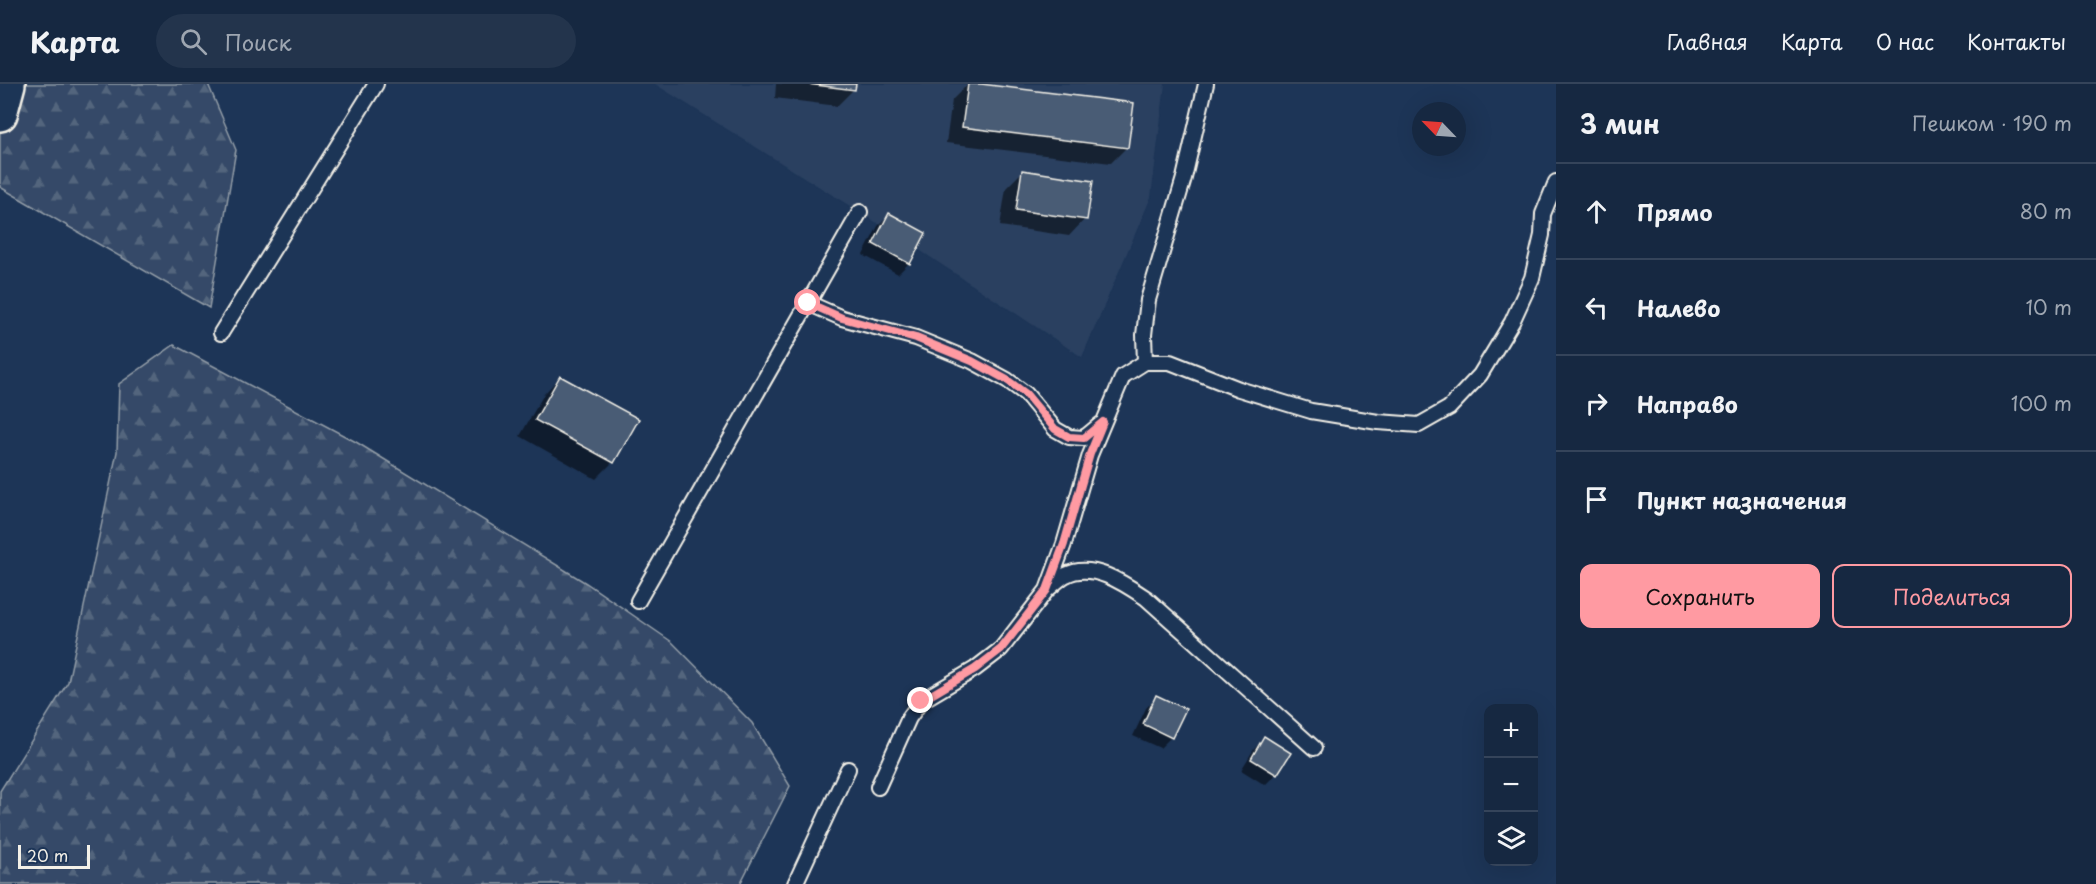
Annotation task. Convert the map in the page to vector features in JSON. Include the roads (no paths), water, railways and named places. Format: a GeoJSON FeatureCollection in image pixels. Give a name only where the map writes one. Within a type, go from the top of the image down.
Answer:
{"type":"FeatureCollection","features":[{"type":"Feature","properties":{"kind":"street"},"geometry":{"type":"LineString","coordinates":[[0,114],[8,84]]}},
{"type":"Feature","properties":{"kind":"lane"},"geometry":{"type":"LineString","coordinates":[[221,333],[376,84]]}},
{"type":"Feature","properties":{"kind":"lane"},"geometry":{"type":"LineString","coordinates":[[1145,362],[1144,335],[1148,300],[1184,178],[1206,84]]}},
{"type":"Feature","properties":{"kind":"lane"},"geometry":{"type":"LineString","coordinates":[[1047,590],[1064,544],[1090,454],[1123,376],[1145,362],[1170,362],[1239,389],[1311,411],[1378,422],[1419,425],[1449,408],[1480,375],[1512,322],[1532,278],[1542,236],[1543,214],[1556,182]]}},
{"type":"Feature","properties":{"kind":"lane"},"geometry":{"type":"LineString","coordinates":[[638,601],[860,212]]}},
{"type":"Feature","properties":{"kind":"lane"},"geometry":{"type":"LineString","coordinates":[[808,303],[842,318],[916,338],[972,361],[1007,380],[1026,394],[1055,429],[1069,437],[1084,438],[1103,422]]}},
{"type":"Feature","properties":{"kind":"lane"},"geometry":{"type":"LineString","coordinates":[[878,787],[909,718],[921,701],[975,669],[1001,649],[1047,590],[1067,574],[1082,571],[1104,574],[1146,598],[1314,748]]}},
{"type":"Feature","properties":{"kind":"lane"},"geometry":{"type":"LineString","coordinates":[[795,884],[848,769]]}}]}
